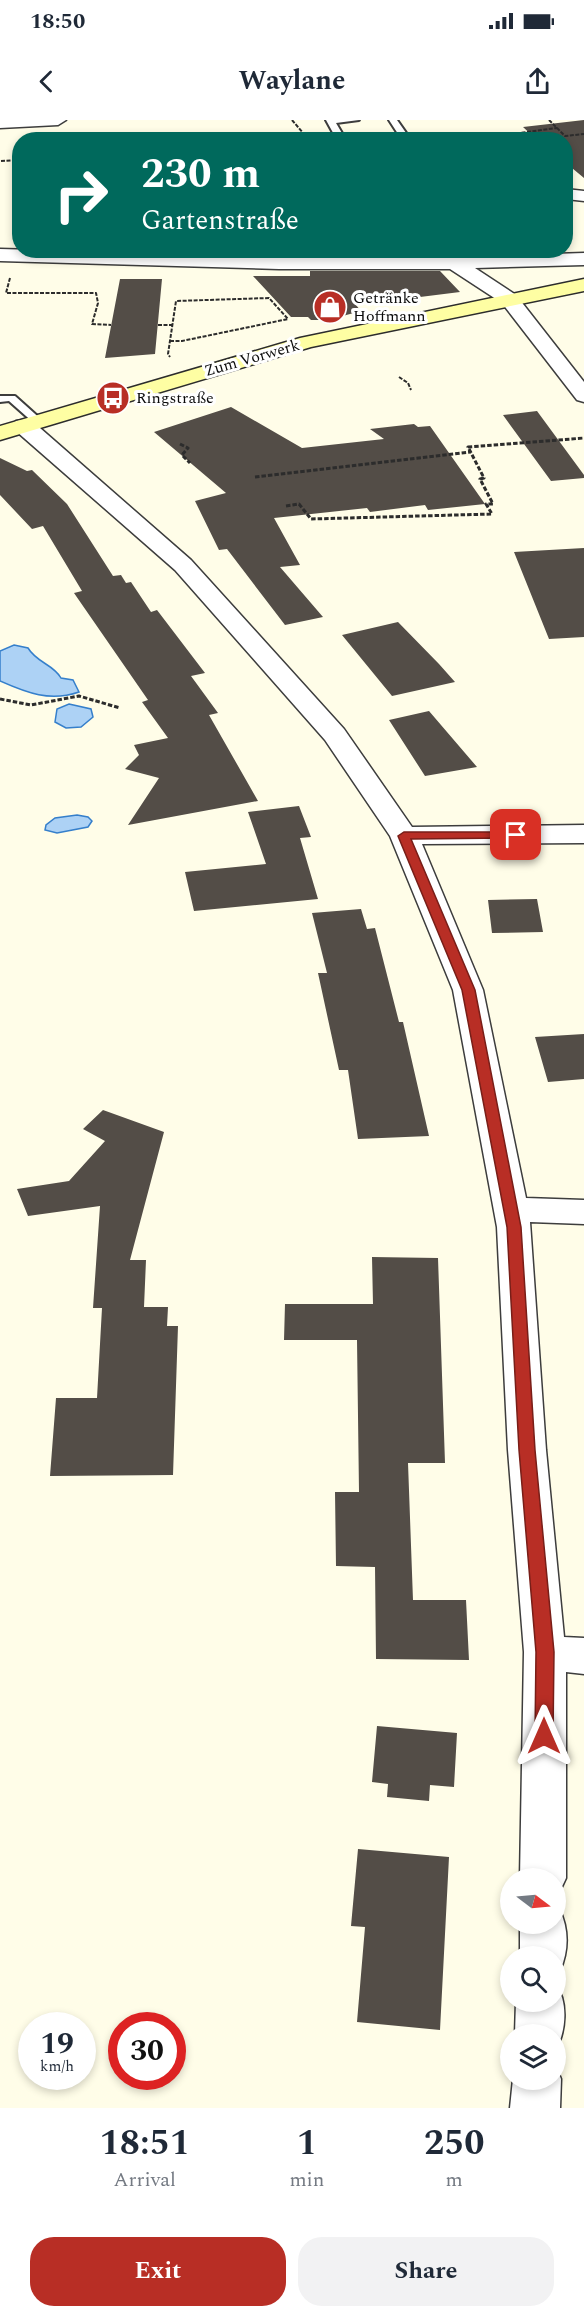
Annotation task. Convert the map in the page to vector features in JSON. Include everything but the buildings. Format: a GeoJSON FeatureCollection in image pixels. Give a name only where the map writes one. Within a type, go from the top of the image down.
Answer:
{"type":"FeatureCollection","features":[{"type":"Feature","properties":{"kind":"street"},"geometry":{"type":"LineString","coordinates":[[0,123],[58,120]]}},
{"type":"Feature","properties":{"kind":"street"},"geometry":{"type":"LineString","coordinates":[[451,258],[509,299],[584,396]]}},
{"type":"Feature","properties":{"kind":"street"},"geometry":{"type":"LineString","coordinates":[[517,258],[584,259]]}},
{"type":"Feature","properties":{"kind":"street","name":"Zum Vorwerk"},"geometry":{"type":"LineString","coordinates":[[21,427],[307,342],[584,285]]}},
{"type":"Feature","properties":{"kind":"street"},"geometry":{"type":"LineString","coordinates":[[21,427],[183,565],[335,735],[404,836],[468,990],[511,1209],[528,1460],[564,1654],[544,1868]]}},
{"type":"Feature","properties":{"kind":"street"},"geometry":{"type":"LineString","coordinates":[[404,836],[584,834]]}},
{"type":"Feature","properties":{"kind":"street"},"geometry":{"type":"LineString","coordinates":[[511,1209],[584,1212]]}},
{"type":"Feature","properties":{"kind":"street"},"geometry":{"type":"LineString","coordinates":[[535,2108],[536,2090]]}},
{"type":"Feature","properties":{"kind":"lane"},"geometry":{"type":"LineString","coordinates":[[331,120],[355,120]]}},
{"type":"Feature","properties":{"kind":"lane"},"geometry":{"type":"LineString","coordinates":[[0,399],[11,398],[21,427]]}},
{"type":"Feature","properties":{"kind":"path"},"geometry":{"type":"LineString","coordinates":[[292,120],[302,132]]}},
{"type":"Feature","properties":{"kind":"path"},"geometry":{"type":"LineString","coordinates":[[549,120],[560,132]]}},
{"type":"Feature","properties":{"kind":"path"},"geometry":{"type":"LineString","coordinates":[[526,132],[556,128]]}},
{"type":"Feature","properties":{"kind":"path"},"geometry":{"type":"LineString","coordinates":[[8,255],[6,293],[96,294],[98,303],[93,324],[111,325]]}},
{"type":"Feature","properties":{"kind":"path"},"geometry":{"type":"LineString","coordinates":[[170,341],[182,341],[288,319],[269,298],[177,301],[170,341],[168,354],[184,377]]}},
{"type":"Feature","properties":{"kind":"path"},"geometry":{"type":"LineString","coordinates":[[158,325],[173,325]]}},
{"type":"Feature","properties":{"kind":"path"},"geometry":{"type":"LineString","coordinates":[[399,377],[408,383],[411,390]]}},
{"type":"Feature","properties":{"kind":"path"},"geometry":{"type":"LineString","coordinates":[[286,506],[299,504],[311,519],[492,514],[486,504],[493,504],[480,479],[484,478],[468,447],[584,438]]}},
{"type":"Feature","properties":{"kind":"path"},"geometry":{"type":"LineString","coordinates":[[180,444],[188,448],[182,455],[190,463]]}},
{"type":"Feature","properties":{"kind":"path"},"geometry":{"type":"LineString","coordinates":[[255,477],[471,452]]}},
{"type":"Feature","properties":{"kind":"path"},"geometry":{"type":"LineString","coordinates":[[0,699],[31,705],[79,696],[120,708]]}},
{"type":"Feature","properties":{"kind":"water"},"geometry":{"type":"Polygon","coordinates":[[[14,645],[28,648],[61,678],[73,680],[79,692],[58,696],[39,695],[0,681],[0,651],[14,645]]]}},
{"type":"Feature","properties":{"kind":"water"},"geometry":{"type":"Polygon","coordinates":[[[69,704],[91,709],[93,717],[81,727],[66,728],[55,722],[57,709],[69,704]]]}},
{"type":"Feature","properties":{"kind":"water"},"geometry":{"type":"Polygon","coordinates":[[[77,815],[88,817],[92,821],[88,827],[57,833],[45,830],[46,825],[55,818],[77,815]]]}},
{"type":"Feature","properties":{"kind":"place","name":"Getränke Hoffmann"},"geometry":{"type":"Point","coordinates":[330,307]}},
{"type":"Feature","properties":{"kind":"place","name":"Ringstraße"},"geometry":{"type":"Point","coordinates":[113,398]}},
{"type":"Feature","properties":{"kind":"route"},"geometry":{"type":"LineString","coordinates":[[516,835],[404,836],[468,990],[514,1227],[527,1450],[545,1652],[544,1736]]}}]}
